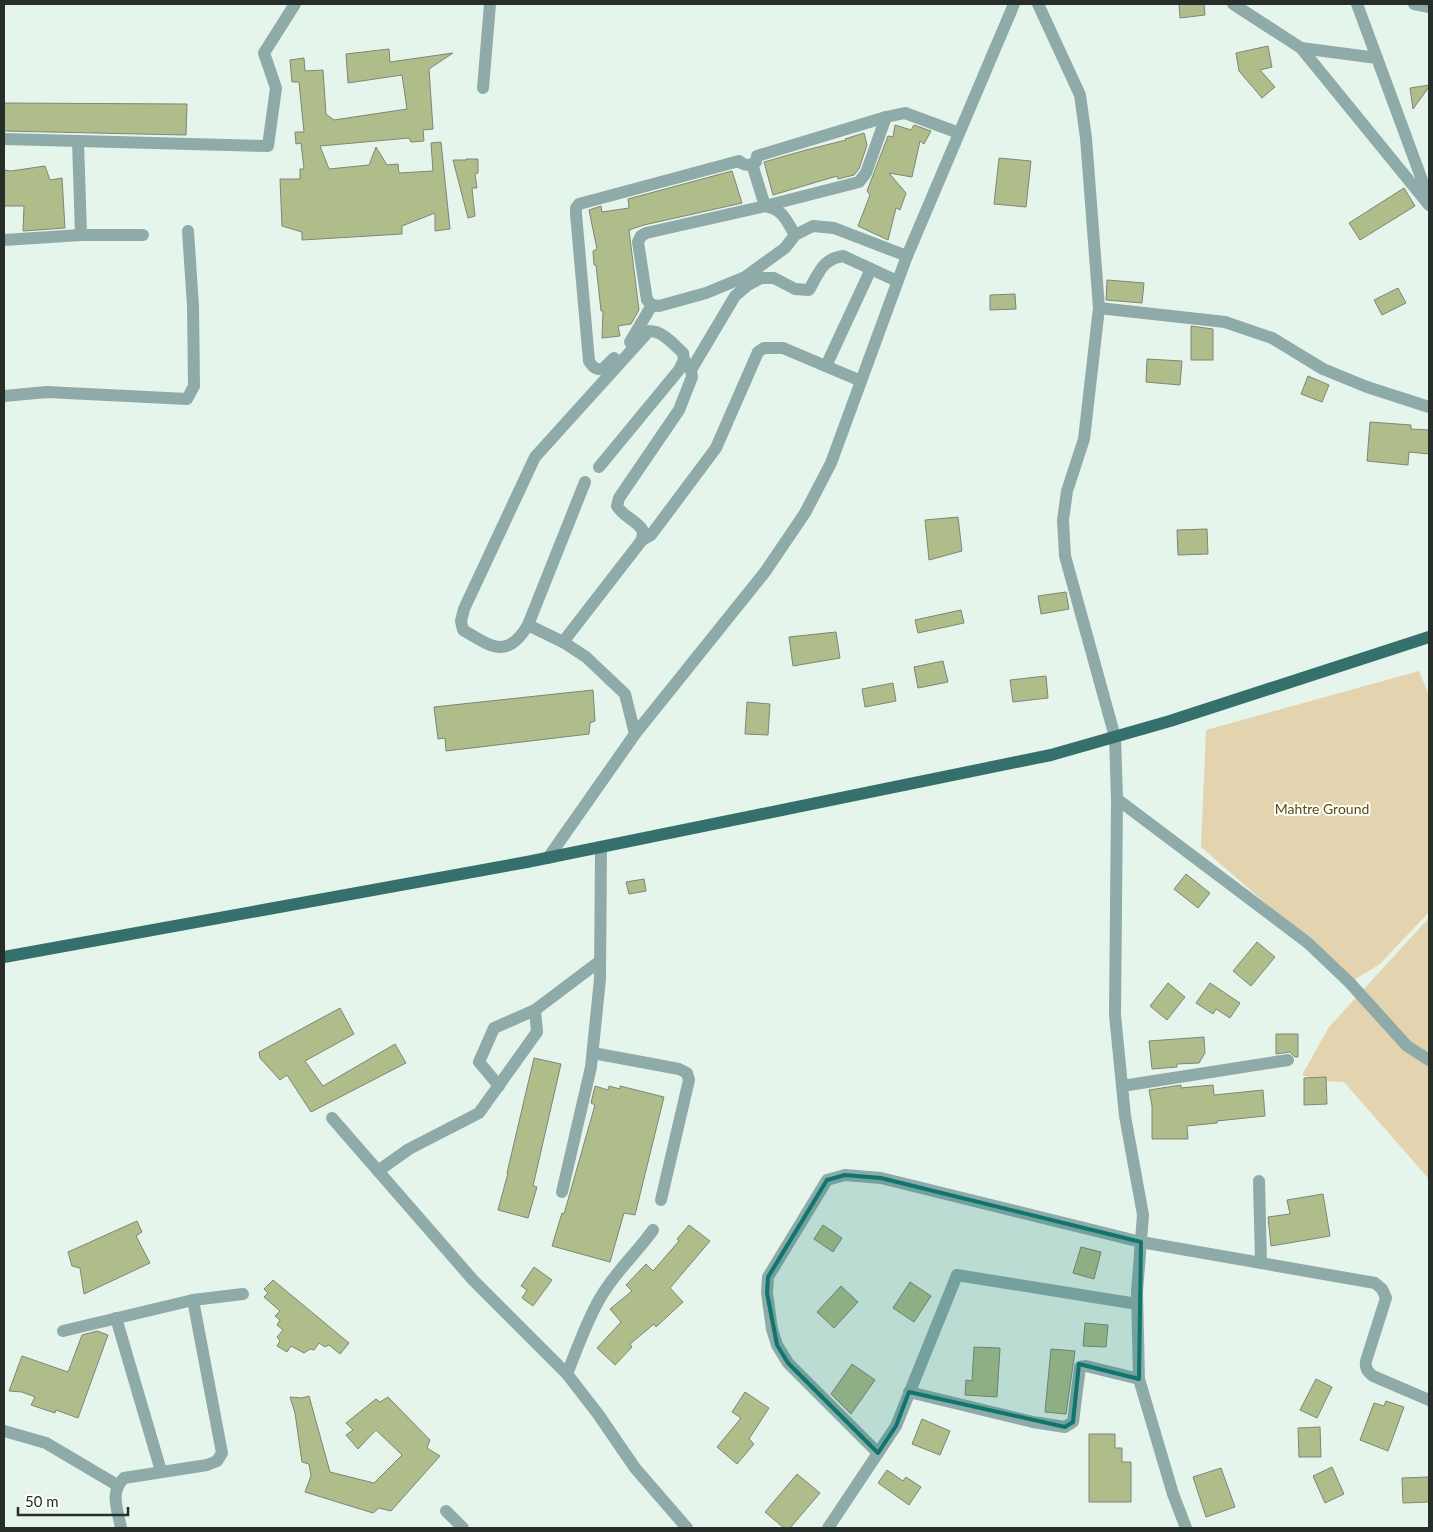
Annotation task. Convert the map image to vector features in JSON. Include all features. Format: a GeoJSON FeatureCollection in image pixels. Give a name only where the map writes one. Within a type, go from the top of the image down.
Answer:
{"type":"FeatureCollection","features":[{"type":"Feature","properties":{"kind":"main road"},"geometry":{"type":"LineString","coordinates":[[4,957],[548,858],[1051,755],[1170,721],[1429,637]]}},
{"type":"Feature","properties":{"kind":"street"},"geometry":{"type":"LineString","coordinates":[[4,139],[268,146],[276,88],[264,53],[296,4]]}},
{"type":"Feature","properties":{"kind":"street"},"geometry":{"type":"LineString","coordinates":[[484,88],[490,4]]}},
{"type":"Feature","properties":{"kind":"street"},"geometry":{"type":"LineString","coordinates":[[548,858],[635,734],[765,572],[805,513],[831,463],[906,256],[1014,4]]}},
{"type":"Feature","properties":{"kind":"street"},"geometry":{"type":"LineString","coordinates":[[1038,4],[1080,95],[1086,138],[1099,308],[1084,439],[1068,491],[1063,520],[1065,556],[1115,737],[1117,799],[1115,1015],[1125,1116],[1143,1215],[1137,1304],[1139,1379],[1172,1494],[1186,1528]]}},
{"type":"Feature","properties":{"kind":"street"},"geometry":{"type":"LineString","coordinates":[[1233,4],[1301,48],[1428,203]]}},
{"type":"Feature","properties":{"kind":"street"},"geometry":{"type":"LineString","coordinates":[[1357,4],[1422,180],[1428,203]]}},
{"type":"Feature","properties":{"kind":"street"},"geometry":{"type":"LineString","coordinates":[[1414,4],[1429,7]]}},
{"type":"Feature","properties":{"kind":"street"},"geometry":{"type":"LineString","coordinates":[[1301,48],[1377,58]]}},
{"type":"Feature","properties":{"kind":"street"},"geometry":{"type":"LineString","coordinates":[[652,305],[632,340],[603,370],[594,368],[589,361],[587,346],[576,208],[579,204],[739,161],[742,164],[752,164],[756,162],[757,156],[886,116],[905,113],[959,133]]}},
{"type":"Feature","properties":{"kind":"street"},"geometry":{"type":"LineString","coordinates":[[886,116],[866,173],[859,182],[646,233],[641,236],[638,242],[647,300],[652,305],[659,306],[706,294],[745,277],[785,248],[795,235],[813,226],[834,228],[906,256]]}},
{"type":"Feature","properties":{"kind":"street"},"geometry":{"type":"LineString","coordinates":[[78,141],[81,236]]}},
{"type":"Feature","properties":{"kind":"street"},"geometry":{"type":"LineString","coordinates":[[752,164],[765,206]]}},
{"type":"Feature","properties":{"kind":"street"},"geometry":{"type":"LineString","coordinates":[[765,206],[776,208],[783,214],[795,235]]}},
{"type":"Feature","properties":{"kind":"street"},"geometry":{"type":"LineString","coordinates":[[4,396],[47,392],[187,399],[194,386],[193,306],[188,231]]}},
{"type":"Feature","properties":{"kind":"street"},"geometry":{"type":"LineString","coordinates":[[4,240],[143,235]]}},
{"type":"Feature","properties":{"kind":"street"},"geometry":{"type":"LineString","coordinates":[[599,467],[679,370],[688,365],[735,296],[748,285],[761,278],[774,278],[795,289],[809,290],[826,261],[834,257],[843,256],[897,281]]}},
{"type":"Feature","properties":{"kind":"street"},"geometry":{"type":"LineString","coordinates":[[826,366],[871,269]]}},
{"type":"Feature","properties":{"kind":"street"},"geometry":{"type":"LineString","coordinates":[[1099,308],[1225,322],[1272,338],[1323,369],[1367,387],[1429,407]]}},
{"type":"Feature","properties":{"kind":"street"},"geometry":{"type":"LineString","coordinates":[[586,482],[528,624],[514,644],[492,647],[463,630],[461,622],[464,608],[535,457],[649,331],[655,331],[683,353],[692,377],[679,410],[619,498],[617,506],[621,513],[644,531],[642,540]]}},
{"type":"Feature","properties":{"kind":"street"},"geometry":{"type":"LineString","coordinates":[[563,642],[642,540],[651,535],[716,448],[758,352],[764,348],[782,348],[861,381]]}},
{"type":"Feature","properties":{"kind":"street"},"geometry":{"type":"LineString","coordinates":[[528,624],[563,642],[586,657],[625,694],[635,734]]}},
{"type":"Feature","properties":{"kind":"street"},"geometry":{"type":"LineString","coordinates":[[1117,799],[1308,943],[1350,983],[1407,1046],[1429,1060]]}},
{"type":"Feature","properties":{"kind":"street"},"geometry":{"type":"LineString","coordinates":[[562,1192],[593,1053],[600,978],[601,847]]}},
{"type":"Feature","properties":{"kind":"street"},"geometry":{"type":"LineString","coordinates":[[499,1086],[479,1062],[494,1028],[535,1010],[600,961]]}},
{"type":"Feature","properties":{"kind":"street"},"geometry":{"type":"LineString","coordinates":[[378,1171],[409,1149],[479,1113],[537,1032],[535,1010]]}},
{"type":"Feature","properties":{"kind":"street"},"geometry":{"type":"LineString","coordinates":[[593,1053],[679,1069],[687,1073],[688,1080],[661,1200]]}},
{"type":"Feature","properties":{"kind":"street"},"geometry":{"type":"LineString","coordinates":[[1122,1086],[1288,1060]]}},
{"type":"Feature","properties":{"kind":"street"},"geometry":{"type":"LineString","coordinates":[[332,1118],[472,1280],[567,1374],[598,1414],[635,1468],[687,1528]]}},
{"type":"Feature","properties":{"kind":"street"},"geometry":{"type":"LineString","coordinates":[[878,1453],[788,1363],[777,1344],[772,1328],[767,1293],[768,1277],[827,1180],[845,1175],[881,1178],[1141,1242],[1375,1283],[1382,1289],[1386,1298],[1365,1366],[1367,1371],[1372,1376],[1429,1400]]}},
{"type":"Feature","properties":{"kind":"street"},"geometry":{"type":"LineString","coordinates":[[1259,1181],[1261,1263]]}},
{"type":"Feature","properties":{"kind":"street"},"geometry":{"type":"LineString","coordinates":[[567,1374],[586,1325],[599,1299],[653,1230]]}},
{"type":"Feature","properties":{"kind":"street"},"geometry":{"type":"LineString","coordinates":[[828,1528],[896,1426],[957,1275],[1137,1304]]}},
{"type":"Feature","properties":{"kind":"street"},"geometry":{"type":"LineString","coordinates":[[63,1331],[193,1300],[243,1294]]}},
{"type":"Feature","properties":{"kind":"street"},"geometry":{"type":"LineString","coordinates":[[121,1528],[115,1495],[117,1485],[124,1478],[207,1465],[217,1461],[222,1453],[193,1300]]}},
{"type":"Feature","properties":{"kind":"street"},"geometry":{"type":"LineString","coordinates":[[116,1318],[161,1471]]}},
{"type":"Feature","properties":{"kind":"street"},"geometry":{"type":"LineString","coordinates":[[909,1392],[1033,1422],[1065,1427],[1073,1422],[1080,1367],[1086,1366],[1139,1379]]}},
{"type":"Feature","properties":{"kind":"street"},"geometry":{"type":"LineString","coordinates":[[4,1431],[46,1443],[117,1485]]}},
{"type":"Feature","properties":{"kind":"street"},"geometry":{"type":"LineString","coordinates":[[446,1511],[463,1528]]}},
{"type":"Feature","properties":{"kind":"highlighted area"},"geometry":{"type":"Polygon","coordinates":[[[845,1175],[881,1178],[1141,1242],[1139,1379],[1079,1364],[1073,1422],[1065,1427],[909,1392],[896,1426],[878,1453],[788,1363],[777,1345],[767,1293],[768,1277],[827,1180],[845,1175]]]}},
{"type":"Feature","properties":{"kind":"green space","name":"Mahtre Ground"},"geometry":{"type":"Polygon","coordinates":[[[1419,671],[1429,695],[1429,912],[1380,964],[1354,980],[1201,847],[1206,730],[1419,671]]]}},
{"type":"Feature","properties":{"kind":"green space"},"geometry":{"type":"Polygon","coordinates":[[[1428,919],[1429,1179],[1344,1082],[1326,1081],[1302,1075],[1329,1027],[1428,919]]]}},
{"type":"Feature","properties":{"kind":"building"},"geometry":{"type":"Polygon","coordinates":[[[1179,4],[1204,4],[1205,15],[1180,18],[1179,4]]]}},
{"type":"Feature","properties":{"kind":"building"},"geometry":{"type":"Polygon","coordinates":[[[1268,46],[1272,67],[1260,70],[1275,87],[1262,98],[1239,71],[1236,53],[1268,46]]]}},
{"type":"Feature","properties":{"kind":"building"},"geometry":{"type":"Polygon","coordinates":[[[389,49],[390,62],[453,53],[429,69],[433,129],[423,130],[424,141],[411,142],[409,138],[320,146],[329,169],[369,165],[376,147],[387,165],[398,164],[399,173],[433,171],[431,143],[441,142],[450,229],[435,231],[435,213],[402,226],[402,234],[302,240],[302,232],[282,226],[280,179],[300,179],[300,169],[304,169],[301,143],[296,144],[295,132],[304,132],[299,82],[292,82],[290,60],[304,58],[305,71],[323,70],[326,114],[334,120],[407,109],[402,75],[348,83],[346,54],[389,49]]]}},
{"type":"Feature","properties":{"kind":"building"},"geometry":{"type":"Polygon","coordinates":[[[1429,85],[1429,87],[1413,109],[1410,88],[1429,85]]]}},
{"type":"Feature","properties":{"kind":"building"},"geometry":{"type":"Polygon","coordinates":[[[4,103],[187,104],[186,135],[4,131],[4,103]]]}},
{"type":"Feature","properties":{"kind":"building"},"geometry":{"type":"Polygon","coordinates":[[[895,125],[911,130],[914,125],[931,131],[924,144],[920,141],[912,177],[889,173],[906,193],[900,210],[896,208],[888,240],[858,226],[870,195],[867,191],[888,136],[893,137],[895,125]]]}},
{"type":"Feature","properties":{"kind":"building"},"geometry":{"type":"Polygon","coordinates":[[[864,133],[867,145],[859,169],[854,175],[838,179],[837,176],[773,195],[764,162],[846,140],[864,133]]]}},
{"type":"Feature","properties":{"kind":"building"},"geometry":{"type":"Polygon","coordinates":[[[999,158],[1031,161],[1026,207],[994,204],[999,158]]]}},
{"type":"Feature","properties":{"kind":"building"},"geometry":{"type":"Polygon","coordinates":[[[478,159],[478,173],[475,174],[477,188],[472,188],[475,216],[468,218],[453,160],[478,159]]]}},
{"type":"Feature","properties":{"kind":"building"},"geometry":{"type":"Polygon","coordinates":[[[45,166],[50,180],[62,178],[65,228],[23,231],[24,206],[4,206],[4,170],[11,171],[45,166]]]}},
{"type":"Feature","properties":{"kind":"building"},"geometry":{"type":"Polygon","coordinates":[[[732,171],[742,203],[629,230],[639,310],[631,324],[618,326],[620,336],[602,338],[603,311],[601,311],[593,251],[597,249],[589,210],[601,206],[602,212],[629,208],[628,199],[732,171]]]}},
{"type":"Feature","properties":{"kind":"building"},"geometry":{"type":"Polygon","coordinates":[[[1404,188],[1415,206],[1360,240],[1349,223],[1404,188]]]}},
{"type":"Feature","properties":{"kind":"building"},"geometry":{"type":"Polygon","coordinates":[[[1107,280],[1144,283],[1142,303],[1106,300],[1107,280]]]}},
{"type":"Feature","properties":{"kind":"building"},"geometry":{"type":"Polygon","coordinates":[[[1398,288],[1406,303],[1382,315],[1374,300],[1398,288]]]}},
{"type":"Feature","properties":{"kind":"building"},"geometry":{"type":"Polygon","coordinates":[[[1015,294],[1016,309],[990,310],[990,295],[1015,294]]]}},
{"type":"Feature","properties":{"kind":"building"},"geometry":{"type":"Polygon","coordinates":[[[1191,326],[1213,329],[1213,360],[1191,360],[1191,326]]]}},
{"type":"Feature","properties":{"kind":"building"},"geometry":{"type":"Polygon","coordinates":[[[1147,359],[1182,361],[1180,385],[1146,382],[1147,359]]]}},
{"type":"Feature","properties":{"kind":"building"},"geometry":{"type":"Polygon","coordinates":[[[1308,376],[1329,385],[1322,402],[1301,394],[1308,376]]]}},
{"type":"Feature","properties":{"kind":"building"},"geometry":{"type":"Polygon","coordinates":[[[1370,422],[1411,425],[1411,429],[1429,430],[1429,454],[1409,452],[1408,465],[1367,461],[1370,422]]]}},
{"type":"Feature","properties":{"kind":"building"},"geometry":{"type":"Polygon","coordinates":[[[958,517],[962,551],[929,560],[925,520],[958,517]]]}},
{"type":"Feature","properties":{"kind":"building"},"geometry":{"type":"Polygon","coordinates":[[[1207,529],[1208,554],[1178,555],[1177,530],[1207,529]]]}},
{"type":"Feature","properties":{"kind":"building"},"geometry":{"type":"Polygon","coordinates":[[[1066,592],[1069,609],[1041,614],[1038,596],[1066,592]]]}},
{"type":"Feature","properties":{"kind":"building"},"geometry":{"type":"Polygon","coordinates":[[[961,610],[964,623],[918,633],[915,620],[961,610]]]}},
{"type":"Feature","properties":{"kind":"building"},"geometry":{"type":"Polygon","coordinates":[[[836,632],[840,658],[793,666],[789,637],[836,632]]]}},
{"type":"Feature","properties":{"kind":"building"},"geometry":{"type":"Polygon","coordinates":[[[943,661],[948,682],[918,688],[914,667],[943,661]]]}},
{"type":"Feature","properties":{"kind":"building"},"geometry":{"type":"Polygon","coordinates":[[[1046,676],[1048,698],[1013,702],[1010,680],[1046,676]]]}},
{"type":"Feature","properties":{"kind":"building"},"geometry":{"type":"Polygon","coordinates":[[[893,683],[896,701],[865,707],[862,689],[893,683]]]}},
{"type":"Feature","properties":{"kind":"building"},"geometry":{"type":"Polygon","coordinates":[[[593,690],[595,721],[590,723],[589,734],[446,751],[445,738],[438,739],[434,707],[593,690]]]}},
{"type":"Feature","properties":{"kind":"building"},"geometry":{"type":"Polygon","coordinates":[[[747,702],[770,704],[768,735],[745,734],[747,702]]]}},
{"type":"Feature","properties":{"kind":"building"},"geometry":{"type":"Polygon","coordinates":[[[1186,874],[1210,893],[1198,908],[1174,889],[1186,874]]]}},
{"type":"Feature","properties":{"kind":"building"},"geometry":{"type":"Polygon","coordinates":[[[644,879],[646,891],[629,894],[626,882],[644,879]]]}},
{"type":"Feature","properties":{"kind":"building"},"geometry":{"type":"Polygon","coordinates":[[[1257,942],[1275,957],[1251,986],[1233,971],[1257,942]]]}},
{"type":"Feature","properties":{"kind":"building"},"geometry":{"type":"Polygon","coordinates":[[[1168,983],[1185,997],[1167,1020],[1150,1006],[1168,983]]]}},
{"type":"Feature","properties":{"kind":"building"},"geometry":{"type":"Polygon","coordinates":[[[1210,983],[1240,1003],[1230,1018],[1216,1009],[1213,1014],[1196,1003],[1210,983]]]}},
{"type":"Feature","properties":{"kind":"building"},"geometry":{"type":"Polygon","coordinates":[[[340,1008],[354,1034],[305,1061],[323,1086],[395,1044],[406,1063],[311,1112],[287,1075],[280,1080],[260,1058],[259,1052],[340,1008]]]}},
{"type":"Feature","properties":{"kind":"building"},"geometry":{"type":"Polygon","coordinates":[[[1276,1034],[1298,1034],[1298,1057],[1295,1057],[1290,1052],[1276,1054],[1276,1034]]]}},
{"type":"Feature","properties":{"kind":"building"},"geometry":{"type":"Polygon","coordinates":[[[1204,1037],[1205,1053],[1199,1063],[1177,1064],[1177,1067],[1152,1069],[1149,1041],[1204,1037]]]}},
{"type":"Feature","properties":{"kind":"building"},"geometry":{"type":"Polygon","coordinates":[[[534,1058],[561,1064],[533,1186],[537,1187],[528,1218],[498,1210],[534,1058]]]}},
{"type":"Feature","properties":{"kind":"building"},"geometry":{"type":"Polygon","coordinates":[[[1326,1077],[1327,1104],[1304,1105],[1304,1078],[1326,1077]]]}},
{"type":"Feature","properties":{"kind":"building"},"geometry":{"type":"Polygon","coordinates":[[[1181,1085],[1181,1088],[1213,1085],[1214,1095],[1263,1090],[1265,1116],[1187,1126],[1188,1139],[1152,1139],[1152,1106],[1149,1090],[1181,1085]]]}},
{"type":"Feature","properties":{"kind":"building"},"geometry":{"type":"Polygon","coordinates":[[[595,1086],[608,1090],[609,1086],[620,1089],[620,1086],[664,1097],[635,1215],[624,1213],[610,1262],[552,1246],[562,1213],[564,1214],[595,1105],[591,1103],[595,1086]]]}},
{"type":"Feature","properties":{"kind":"building"},"geometry":{"type":"Polygon","coordinates":[[[1323,1194],[1330,1236],[1271,1246],[1268,1217],[1290,1214],[1287,1200],[1323,1194]]]}},
{"type":"Feature","properties":{"kind":"building"},"geometry":{"type":"Polygon","coordinates":[[[137,1221],[142,1232],[136,1236],[150,1263],[84,1294],[80,1268],[72,1266],[68,1252],[137,1221]]]}},
{"type":"Feature","properties":{"kind":"building"},"geometry":{"type":"Polygon","coordinates":[[[689,1225],[710,1241],[670,1288],[683,1302],[656,1327],[654,1324],[630,1344],[632,1347],[615,1365],[597,1348],[621,1322],[610,1309],[632,1291],[626,1285],[646,1264],[653,1271],[679,1241],[677,1239],[689,1225]]]}},
{"type":"Feature","properties":{"kind":"building"},"geometry":{"type":"Polygon","coordinates":[[[823,1225],[842,1238],[833,1252],[814,1239],[823,1225]]]}},
{"type":"Feature","properties":{"kind":"building"},"geometry":{"type":"Polygon","coordinates":[[[1081,1247],[1101,1252],[1094,1279],[1073,1273],[1081,1247]]]}},
{"type":"Feature","properties":{"kind":"building"},"geometry":{"type":"Polygon","coordinates":[[[534,1267],[552,1280],[533,1306],[522,1298],[527,1290],[521,1286],[534,1267]]]}},
{"type":"Feature","properties":{"kind":"building"},"geometry":{"type":"Polygon","coordinates":[[[273,1280],[349,1343],[340,1354],[329,1345],[325,1347],[319,1343],[314,1350],[310,1349],[304,1353],[291,1346],[287,1352],[277,1346],[280,1341],[277,1337],[283,1330],[277,1325],[280,1320],[275,1316],[280,1311],[264,1297],[268,1293],[264,1289],[273,1280]]]}},
{"type":"Feature","properties":{"kind":"building"},"geometry":{"type":"Polygon","coordinates":[[[910,1282],[931,1296],[914,1322],[893,1308],[910,1282]]]}},
{"type":"Feature","properties":{"kind":"building"},"geometry":{"type":"Polygon","coordinates":[[[841,1286],[858,1302],[834,1328],[817,1312],[841,1286]]]}},
{"type":"Feature","properties":{"kind":"building"},"geometry":{"type":"Polygon","coordinates":[[[1085,1323],[1108,1325],[1106,1347],[1083,1346],[1085,1323]]]}},
{"type":"Feature","properties":{"kind":"building"},"geometry":{"type":"Polygon","coordinates":[[[97,1331],[108,1335],[78,1418],[56,1410],[55,1413],[31,1405],[35,1397],[22,1392],[9,1391],[22,1356],[68,1372],[82,1335],[97,1331]]]}},
{"type":"Feature","properties":{"kind":"building"},"geometry":{"type":"Polygon","coordinates":[[[974,1347],[1000,1348],[997,1397],[965,1395],[966,1380],[972,1381],[974,1347]]]}},
{"type":"Feature","properties":{"kind":"building"},"geometry":{"type":"Polygon","coordinates":[[[1051,1349],[1075,1351],[1066,1414],[1045,1412],[1051,1349]]]}},
{"type":"Feature","properties":{"kind":"building"},"geometry":{"type":"Polygon","coordinates":[[[852,1364],[875,1380],[851,1414],[831,1394],[852,1364]]]}},
{"type":"Feature","properties":{"kind":"building"},"geometry":{"type":"Polygon","coordinates":[[[1316,1379],[1332,1387],[1317,1418],[1300,1410],[1316,1379]]]}},
{"type":"Feature","properties":{"kind":"building"},"geometry":{"type":"Polygon","coordinates":[[[745,1392],[769,1408],[749,1439],[754,1444],[737,1464],[717,1447],[741,1418],[732,1412],[745,1392]]]}},
{"type":"Feature","properties":{"kind":"building"},"geometry":{"type":"Polygon","coordinates":[[[309,1396],[330,1472],[374,1483],[402,1455],[376,1430],[358,1449],[346,1435],[353,1430],[346,1423],[376,1399],[380,1402],[388,1397],[430,1440],[427,1448],[440,1456],[391,1511],[379,1508],[373,1513],[305,1492],[311,1476],[309,1464],[302,1462],[295,1413],[290,1397],[302,1398],[309,1396]]]}},
{"type":"Feature","properties":{"kind":"building"},"geometry":{"type":"Polygon","coordinates":[[[1386,1401],[1404,1407],[1388,1451],[1360,1440],[1374,1403],[1384,1406],[1386,1401]]]}},
{"type":"Feature","properties":{"kind":"building"},"geometry":{"type":"Polygon","coordinates":[[[922,1419],[950,1431],[940,1455],[912,1444],[922,1419]]]}},
{"type":"Feature","properties":{"kind":"building"},"geometry":{"type":"Polygon","coordinates":[[[1320,1427],[1321,1457],[1299,1457],[1298,1428],[1320,1427]]]}},
{"type":"Feature","properties":{"kind":"building"},"geometry":{"type":"Polygon","coordinates":[[[1089,1434],[1115,1434],[1115,1448],[1122,1448],[1122,1462],[1131,1462],[1131,1502],[1089,1502],[1089,1434]]]}},
{"type":"Feature","properties":{"kind":"building"},"geometry":{"type":"Polygon","coordinates":[[[1332,1467],[1344,1494],[1325,1503],[1313,1476],[1332,1467]]]}},
{"type":"Feature","properties":{"kind":"building"},"geometry":{"type":"Polygon","coordinates":[[[1221,1468],[1235,1507],[1206,1517],[1193,1477],[1221,1468]]]}},
{"type":"Feature","properties":{"kind":"building"},"geometry":{"type":"Polygon","coordinates":[[[887,1470],[903,1481],[906,1477],[921,1487],[909,1505],[878,1483],[887,1470]]]}},
{"type":"Feature","properties":{"kind":"building"},"geometry":{"type":"Polygon","coordinates":[[[797,1474],[820,1493],[790,1528],[784,1528],[765,1512],[797,1474]]]}},
{"type":"Feature","properties":{"kind":"building"},"geometry":{"type":"Polygon","coordinates":[[[1429,1477],[1429,1502],[1403,1503],[1402,1478],[1429,1477]]]}}]}
